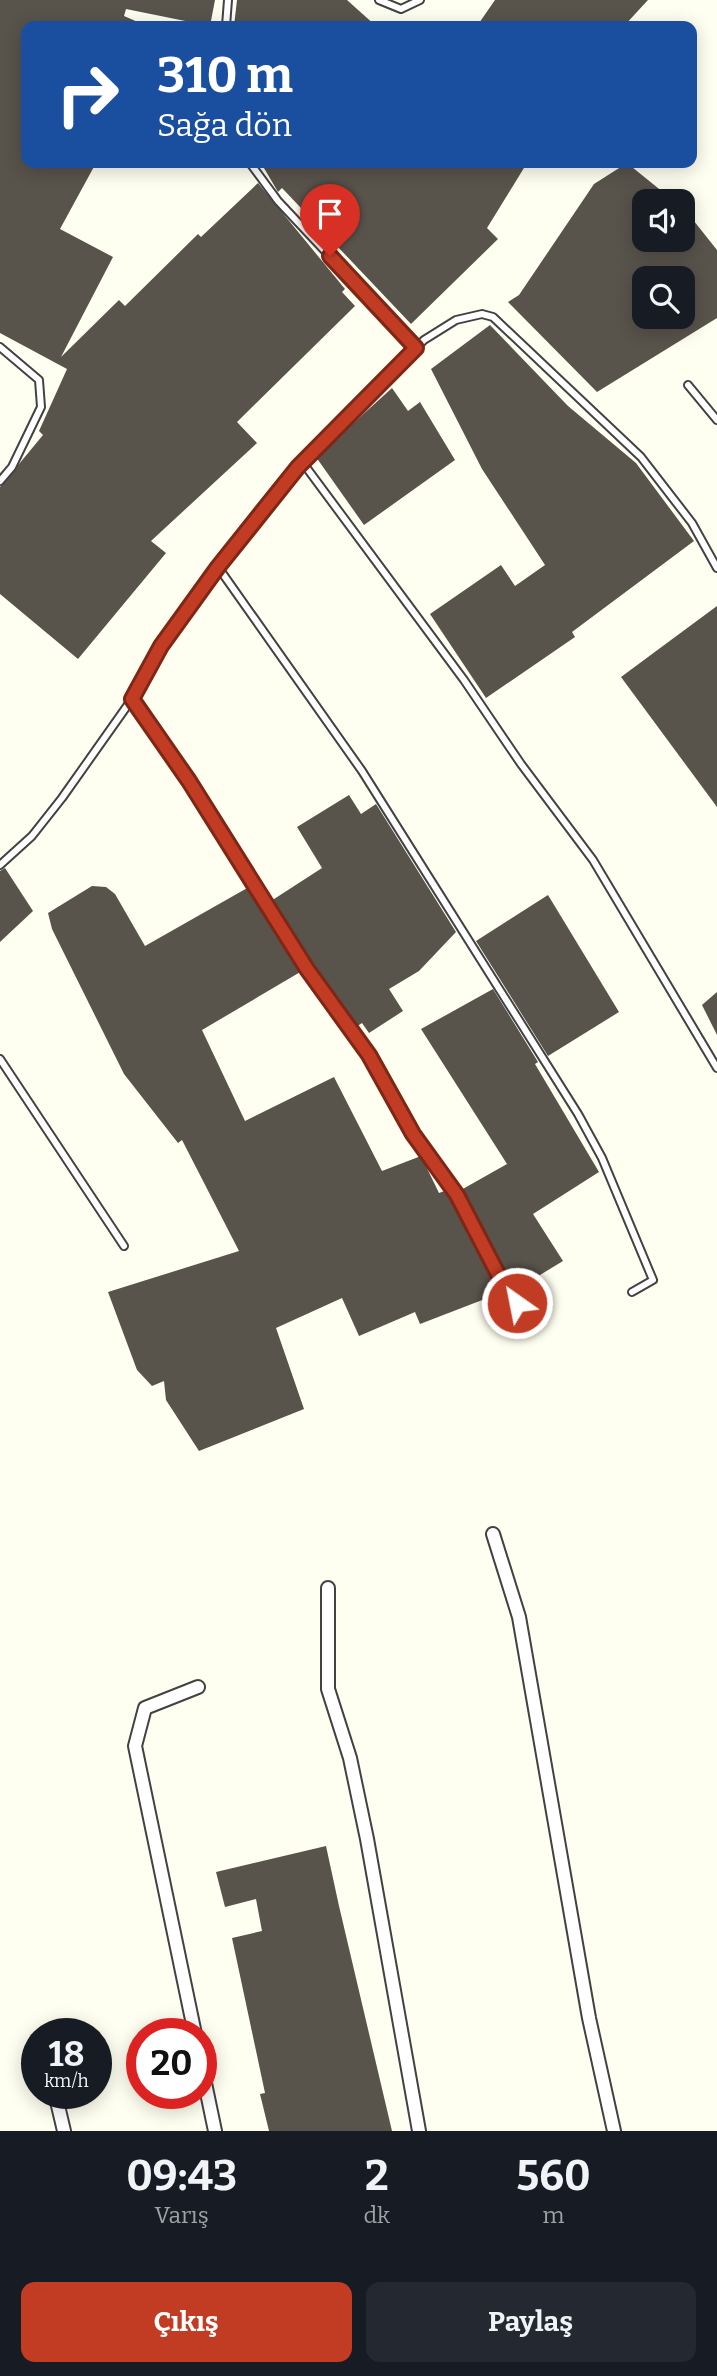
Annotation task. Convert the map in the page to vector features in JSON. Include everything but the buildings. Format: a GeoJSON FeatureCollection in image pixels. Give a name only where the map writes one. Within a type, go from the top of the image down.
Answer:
{"type":"FeatureCollection","features":[{"type":"Feature","properties":{"kind":"street"},"geometry":{"type":"LineString","coordinates":[[493,1534],[519,1617],[589,2018],[614,2131]]}},
{"type":"Feature","properties":{"kind":"street"},"geometry":{"type":"LineString","coordinates":[[328,1588],[328,1689],[350,1758],[367,1839],[419,2131]]}},
{"type":"Feature","properties":{"kind":"street"},"geometry":{"type":"LineString","coordinates":[[192,2018],[135,1746],[145,1708],[198,1687]]}},
{"type":"Feature","properties":{"kind":"street"},"geometry":{"type":"LineString","coordinates":[[59,2109],[64,2131]]}},
{"type":"Feature","properties":{"kind":"street"},"geometry":{"type":"LineString","coordinates":[[210,2109],[215,2131]]}},
{"type":"Feature","properties":{"kind":"lane"},"geometry":{"type":"LineString","coordinates":[[226,21],[228,0]]}},
{"type":"Feature","properties":{"kind":"lane"},"geometry":{"type":"LineString","coordinates":[[379,0],[401,9],[419,0]]}},
{"type":"Feature","properties":{"kind":"lane"},"geometry":{"type":"LineString","coordinates":[[254,168],[278,201],[416,348]]}},
{"type":"Feature","properties":{"kind":"lane"},"geometry":{"type":"LineString","coordinates":[[0,865],[32,836],[62,798],[132,699],[161,646],[218,567],[303,463],[416,348],[456,320],[482,314],[493,317],[641,457],[692,523],[717,568]]}},
{"type":"Feature","properties":{"kind":"lane"},"geometry":{"type":"LineString","coordinates":[[0,347],[39,380],[41,407],[12,467],[0,481]]}},
{"type":"Feature","properties":{"kind":"lane"},"geometry":{"type":"LineString","coordinates":[[688,385],[717,420]]}},
{"type":"Feature","properties":{"kind":"lane"},"geometry":{"type":"LineString","coordinates":[[303,463],[593,860],[717,1068]]}},
{"type":"Feature","properties":{"kind":"lane"},"geometry":{"type":"LineString","coordinates":[[218,567],[362,771],[578,1114],[602,1158],[653,1280],[632,1293]]}},
{"type":"Feature","properties":{"kind":"lane"},"geometry":{"type":"LineString","coordinates":[[132,699],[189,781],[307,969],[369,1055],[413,1134],[457,1195],[499,1276],[517,1303]]}},
{"type":"Feature","properties":{"kind":"lane"},"geometry":{"type":"LineString","coordinates":[[0,1059],[124,1246]]}},
{"type":"Feature","properties":{"kind":"route"},"geometry":{"type":"LineString","coordinates":[[330,256],[416,348],[298,467],[218,567],[161,646],[132,699],[189,781],[307,969],[369,1055],[413,1134],[457,1195],[499,1276],[517,1303]]}}]}
